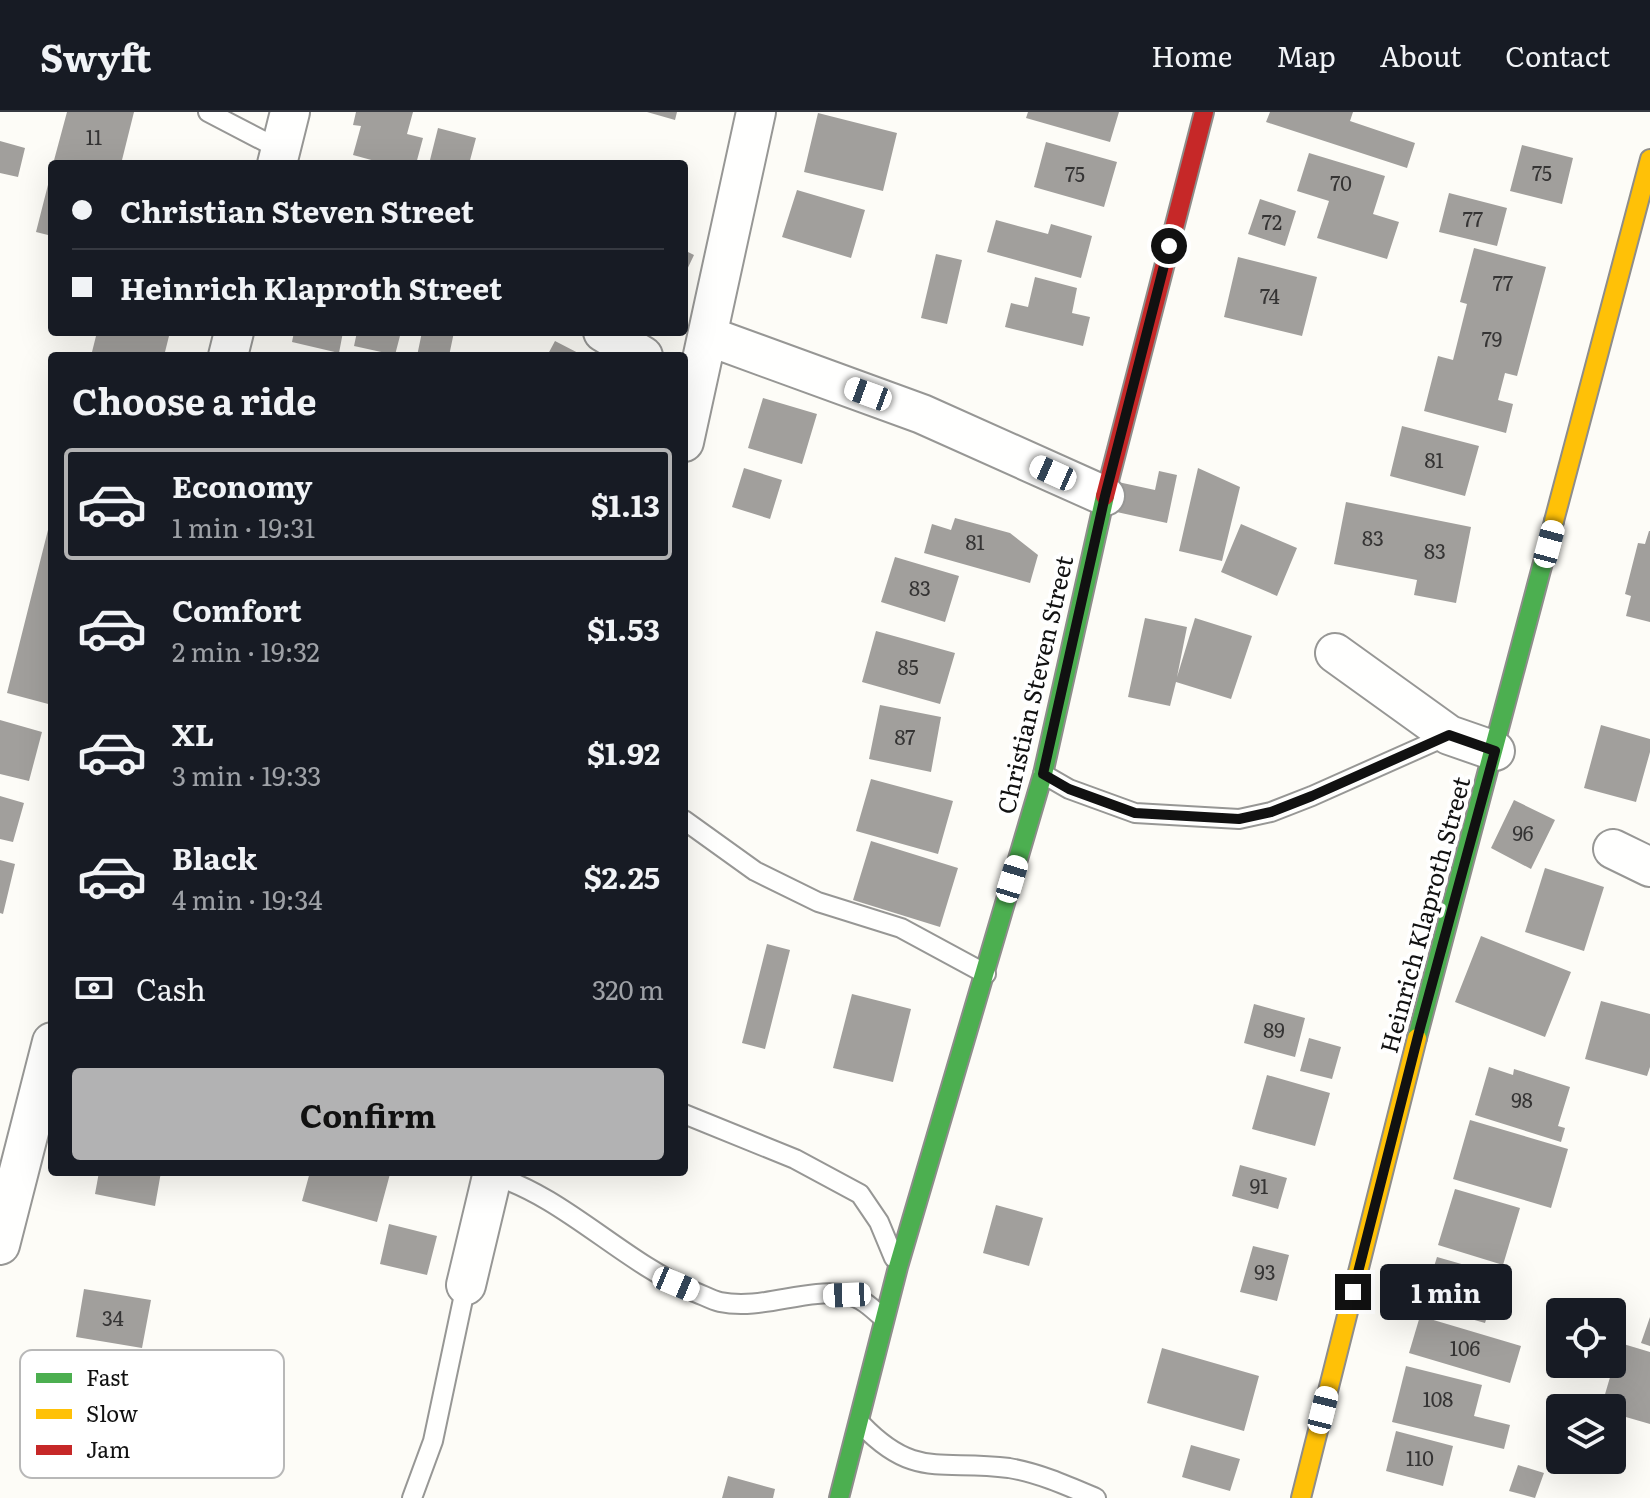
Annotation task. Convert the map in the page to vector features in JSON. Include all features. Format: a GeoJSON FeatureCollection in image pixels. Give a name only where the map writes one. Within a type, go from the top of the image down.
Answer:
{"type":"FeatureCollection","features":[{"type":"Feature","properties":{"kind":"street"},"geometry":{"type":"LineString","coordinates":[[288,159],[290,112]]}},
{"type":"Feature","properties":{"kind":"street"},"geometry":{"type":"LineString","coordinates":[[688,409],[691,384],[708,336],[756,112]]}},
{"type":"Feature","properties":{"kind":"street","name":"Christian Steven Street"},"geometry":{"type":"LineString","coordinates":[[839,1498],[898,1267],[1043,774],[1105,496],[1204,112]]}},
{"type":"Feature","properties":{"kind":"street","name":"Heinrich Klaproth Street"},"geometry":{"type":"LineString","coordinates":[[1301,1498],[1416,1043],[1650,159]]}},
{"type":"Feature","properties":{"kind":"street"},"geometry":{"type":"LineString","coordinates":[[610,336],[636,352]]}},
{"type":"Feature","properties":{"kind":"street"},"geometry":{"type":"LineString","coordinates":[[708,336],[922,414],[1105,496]]}},
{"type":"Feature","properties":{"kind":"street"},"geometry":{"type":"LineString","coordinates":[[1335,653],[1449,735],[1495,751]]}},
{"type":"Feature","properties":{"kind":"street"},"geometry":{"type":"LineString","coordinates":[[1613,849],[1650,867]]}},
{"type":"Feature","properties":{"kind":"street"},"geometry":{"type":"LineString","coordinates":[[0,1245],[5,1207],[48,1056]]}},
{"type":"Feature","properties":{"kind":"street"},"geometry":{"type":"LineString","coordinates":[[466,1285],[493,1176]]}},
{"type":"Feature","properties":{"kind":"lane"},"geometry":{"type":"LineString","coordinates":[[208,112],[288,159]]}},
{"type":"Feature","properties":{"kind":"lane"},"geometry":{"type":"LineString","coordinates":[[1043,774],[1069,789],[1135,813],[1239,819],[1271,812],[1312,796],[1449,735]]}},
{"type":"Feature","properties":{"kind":"lane"},"geometry":{"type":"LineString","coordinates":[[688,823],[755,871],[818,902],[901,928],[986,974]]}},
{"type":"Feature","properties":{"kind":"lane"},"geometry":{"type":"LineString","coordinates":[[688,1116],[795,1159],[860,1194],[879,1222],[898,1267]]}},
{"type":"Feature","properties":{"kind":"lane"},"geometry":{"type":"LineString","coordinates":[[499,1176],[519,1183],[637,1262],[676,1284],[719,1302],[762,1304],[811,1296],[847,1295],[869,1305],[885,1320]]}},
{"type":"Feature","properties":{"kind":"lane"},"geometry":{"type":"LineString","coordinates":[[412,1498],[433,1441],[466,1285]]}},
{"type":"Feature","properties":{"kind":"lane"},"geometry":{"type":"LineString","coordinates":[[859,1422],[881,1445],[904,1459],[925,1464],[1010,1469],[1055,1480],[1096,1498]]}},
{"type":"Feature","properties":{"kind":"building"},"geometry":{"type":"Polygon","coordinates":[[[67,112],[134,112],[122,160],[54,160],[67,112]]]}},
{"type":"Feature","properties":{"kind":"building"},"geometry":{"type":"Polygon","coordinates":[[[356,112],[413,112],[407,134],[423,138],[417,160],[371,160],[353,155],[361,126],[353,125],[356,112]]]}},
{"type":"Feature","properties":{"kind":"building"},"geometry":{"type":"Polygon","coordinates":[[[647,112],[677,112],[675,120],[647,112]]]}},
{"type":"Feature","properties":{"kind":"building"},"geometry":{"type":"Polygon","coordinates":[[[1028,112],[1119,112],[1110,142],[1026,118],[1028,112]]]}},
{"type":"Feature","properties":{"kind":"building"},"geometry":{"type":"Polygon","coordinates":[[[1270,112],[1353,112],[1350,121],[1415,143],[1407,168],[1266,122],[1270,112]]]}},
{"type":"Feature","properties":{"kind":"building"},"geometry":{"type":"Polygon","coordinates":[[[818,113],[897,133],[883,191],[804,172],[818,113]]]}},
{"type":"Feature","properties":{"kind":"building"},"geometry":{"type":"Polygon","coordinates":[[[438,128],[476,138],[470,160],[430,160],[438,128]]]}},
{"type":"Feature","properties":{"kind":"building"},"geometry":{"type":"Polygon","coordinates":[[[0,141],[25,148],[18,177],[0,173],[0,141]]]}},
{"type":"Feature","properties":{"kind":"building"},"geometry":{"type":"Polygon","coordinates":[[[1046,142],[1117,162],[1104,207],[1034,187],[1046,142]]]}},
{"type":"Feature","properties":{"kind":"building"},"geometry":{"type":"Polygon","coordinates":[[[1522,145],[1573,158],[1562,204],[1510,191],[1522,145]]]}},
{"type":"Feature","properties":{"kind":"building"},"geometry":{"type":"Polygon","coordinates":[[[1309,153],[1385,176],[1373,214],[1399,222],[1387,259],[1317,238],[1329,201],[1297,191],[1309,153]]]}},
{"type":"Feature","properties":{"kind":"building"},"geometry":{"type":"Polygon","coordinates":[[[48,185],[48,235],[36,232],[48,185]]]}},
{"type":"Feature","properties":{"kind":"building"},"geometry":{"type":"Polygon","coordinates":[[[797,190],[865,210],[851,258],[782,237],[797,190]]]}},
{"type":"Feature","properties":{"kind":"building"},"geometry":{"type":"Polygon","coordinates":[[[1449,193],[1507,208],[1497,246],[1439,232],[1449,193]]]}},
{"type":"Feature","properties":{"kind":"building"},"geometry":{"type":"Polygon","coordinates":[[[1260,199],[1296,211],[1285,246],[1248,234],[1260,199]]]}},
{"type":"Feature","properties":{"kind":"building"},"geometry":{"type":"Polygon","coordinates":[[[996,220],[1048,234],[1051,224],[1092,236],[1081,278],[987,252],[996,220]]]}},
{"type":"Feature","properties":{"kind":"building"},"geometry":{"type":"Polygon","coordinates":[[[1474,248],[1546,267],[1517,376],[1505,373],[1498,400],[1513,404],[1506,433],[1424,411],[1438,356],[1453,360],[1467,304],[1460,302],[1474,248]]]}},
{"type":"Feature","properties":{"kind":"building"},"geometry":{"type":"Polygon","coordinates":[[[688,252],[694,255],[688,268],[688,252]]]}},
{"type":"Feature","properties":{"kind":"building"},"geometry":{"type":"Polygon","coordinates":[[[936,254],[962,260],[947,324],[921,318],[936,254]]]}},
{"type":"Feature","properties":{"kind":"building"},"geometry":{"type":"Polygon","coordinates":[[[1238,257],[1317,277],[1302,336],[1224,317],[1238,257]]]}},
{"type":"Feature","properties":{"kind":"building"},"geometry":{"type":"Polygon","coordinates":[[[1035,277],[1077,288],[1072,313],[1090,317],[1083,346],[1005,327],[1011,303],[1028,307],[1035,277]]]}},
{"type":"Feature","properties":{"kind":"building"},"geometry":{"type":"Polygon","coordinates":[[[96,336],[169,336],[165,352],[92,352],[96,336]]]}},
{"type":"Feature","properties":{"kind":"building"},"geometry":{"type":"Polygon","coordinates":[[[293,336],[342,336],[339,352],[292,342],[293,336]]]}},
{"type":"Feature","properties":{"kind":"building"},"geometry":{"type":"Polygon","coordinates":[[[356,336],[400,336],[396,352],[354,346],[356,336]]]}},
{"type":"Feature","properties":{"kind":"building"},"geometry":{"type":"Polygon","coordinates":[[[421,336],[453,336],[450,352],[418,352],[421,336]]]}},
{"type":"Feature","properties":{"kind":"building"},"geometry":{"type":"Polygon","coordinates":[[[555,341],[576,352],[549,352],[555,341]]]}},
{"type":"Feature","properties":{"kind":"building"},"geometry":{"type":"Polygon","coordinates":[[[763,398],[817,414],[802,464],[748,448],[763,398]]]}},
{"type":"Feature","properties":{"kind":"building"},"geometry":{"type":"Polygon","coordinates":[[[1402,426],[1479,446],[1465,496],[1390,476],[1402,426]]]}},
{"type":"Feature","properties":{"kind":"building"},"geometry":{"type":"Polygon","coordinates":[[[744,468],[782,480],[770,519],[732,507],[744,468]]]}},
{"type":"Feature","properties":{"kind":"building"},"geometry":{"type":"Polygon","coordinates":[[[1198,468],[1240,487],[1222,561],[1179,551],[1198,468]]]}},
{"type":"Feature","properties":{"kind":"building"},"geometry":{"type":"Polygon","coordinates":[[[1159,471],[1177,475],[1167,523],[1112,511],[1118,482],[1155,490],[1159,471]]]}},
{"type":"Feature","properties":{"kind":"building"},"geometry":{"type":"Polygon","coordinates":[[[1346,502],[1471,527],[1456,603],[1414,595],[1417,580],[1334,564],[1346,502]]]}},
{"type":"Feature","properties":{"kind":"building"},"geometry":{"type":"Polygon","coordinates":[[[955,518],[1010,533],[1038,555],[1030,583],[924,553],[932,524],[951,530],[955,518]]]}},
{"type":"Feature","properties":{"kind":"building"},"geometry":{"type":"Polygon","coordinates":[[[1241,524],[1297,548],[1277,596],[1221,572],[1241,524]]]}},
{"type":"Feature","properties":{"kind":"building"},"geometry":{"type":"Polygon","coordinates":[[[48,530],[48,704],[7,693],[48,530]]]}},
{"type":"Feature","properties":{"kind":"building"},"geometry":{"type":"Polygon","coordinates":[[[1649,531],[1650,622],[1626,616],[1631,596],[1625,594],[1638,543],[1645,544],[1649,531]]]}},
{"type":"Feature","properties":{"kind":"building"},"geometry":{"type":"Polygon","coordinates":[[[895,557],[959,576],[945,622],[881,602],[895,557]]]}},
{"type":"Feature","properties":{"kind":"building"},"geometry":{"type":"Polygon","coordinates":[[[1145,618],[1187,627],[1177,677],[1195,618],[1252,636],[1231,699],[1176,682],[1170,706],[1128,697],[1145,618]]]}},
{"type":"Feature","properties":{"kind":"building"},"geometry":{"type":"Polygon","coordinates":[[[876,631],[955,653],[940,704],[862,682],[876,631]]]}},
{"type":"Feature","properties":{"kind":"building"},"geometry":{"type":"Polygon","coordinates":[[[880,705],[941,717],[931,772],[869,759],[880,705]]]}},
{"type":"Feature","properties":{"kind":"building"},"geometry":{"type":"Polygon","coordinates":[[[0,720],[42,732],[29,781],[0,774],[0,720]]]}},
{"type":"Feature","properties":{"kind":"building"},"geometry":{"type":"Polygon","coordinates":[[[1601,725],[1650,739],[1650,752],[1636,802],[1584,788],[1601,725]]]}},
{"type":"Feature","properties":{"kind":"building"},"geometry":{"type":"Polygon","coordinates":[[[871,779],[953,801],[938,854],[856,831],[871,779]]]}},
{"type":"Feature","properties":{"kind":"building"},"geometry":{"type":"Polygon","coordinates":[[[0,796],[24,803],[13,842],[0,839],[0,796]]]}},
{"type":"Feature","properties":{"kind":"building"},"geometry":{"type":"Polygon","coordinates":[[[1514,800],[1555,820],[1531,869],[1491,848],[1514,800]]]}},
{"type":"Feature","properties":{"kind":"building"},"geometry":{"type":"Polygon","coordinates":[[[871,841],[958,868],[940,927],[853,900],[871,841]]]}},
{"type":"Feature","properties":{"kind":"building"},"geometry":{"type":"Polygon","coordinates":[[[0,860],[15,864],[3,914],[0,913],[0,860]]]}},
{"type":"Feature","properties":{"kind":"building"},"geometry":{"type":"Polygon","coordinates":[[[1545,868],[1604,887],[1584,951],[1525,932],[1545,868]]]}},
{"type":"Feature","properties":{"kind":"building"},"geometry":{"type":"Polygon","coordinates":[[[1481,936],[1571,972],[1545,1037],[1455,1002],[1481,936]]]}},
{"type":"Feature","properties":{"kind":"building"},"geometry":{"type":"Polygon","coordinates":[[[767,944],[790,950],[765,1049],[742,1043],[767,944]]]}},
{"type":"Feature","properties":{"kind":"building"},"geometry":{"type":"Polygon","coordinates":[[[852,994],[911,1009],[893,1082],[833,1068],[852,994]]]}},
{"type":"Feature","properties":{"kind":"building"},"geometry":{"type":"Polygon","coordinates":[[[1601,1001],[1650,1014],[1650,1067],[1647,1076],[1585,1059],[1601,1001]]]}},
{"type":"Feature","properties":{"kind":"building"},"geometry":{"type":"Polygon","coordinates":[[[1254,1004],[1305,1018],[1295,1057],[1244,1043],[1254,1004]]]}},
{"type":"Feature","properties":{"kind":"building"},"geometry":{"type":"Polygon","coordinates":[[[1309,1038],[1341,1047],[1332,1079],[1300,1071],[1309,1038]]]}},
{"type":"Feature","properties":{"kind":"building"},"geometry":{"type":"Polygon","coordinates":[[[1489,1067],[1513,1075],[1514,1069],[1570,1087],[1558,1126],[1565,1128],[1561,1142],[1475,1115],[1489,1067]]]}},
{"type":"Feature","properties":{"kind":"building"},"geometry":{"type":"Polygon","coordinates":[[[1267,1075],[1330,1093],[1315,1146],[1252,1129],[1267,1075]]]}},
{"type":"Feature","properties":{"kind":"building"},"geometry":{"type":"Polygon","coordinates":[[[1470,1120],[1568,1149],[1551,1208],[1453,1179],[1470,1120]]]}},
{"type":"Feature","properties":{"kind":"building"},"geometry":{"type":"Polygon","coordinates":[[[1240,1165],[1287,1178],[1278,1209],[1232,1196],[1240,1165]]]}},
{"type":"Feature","properties":{"kind":"building"},"geometry":{"type":"Polygon","coordinates":[[[98,1176],[160,1176],[155,1206],[95,1194],[98,1176]]]}},
{"type":"Feature","properties":{"kind":"building"},"geometry":{"type":"Polygon","coordinates":[[[309,1176],[389,1176],[377,1222],[302,1201],[309,1176]]]}},
{"type":"Feature","properties":{"kind":"building"},"geometry":{"type":"Polygon","coordinates":[[[1455,1189],[1520,1208],[1503,1265],[1438,1245],[1455,1189]]]}},
{"type":"Feature","properties":{"kind":"building"},"geometry":{"type":"Polygon","coordinates":[[[996,1205],[1043,1218],[1029,1266],[983,1253],[996,1205]]]}},
{"type":"Feature","properties":{"kind":"building"},"geometry":{"type":"Polygon","coordinates":[[[389,1224],[437,1236],[427,1275],[380,1264],[389,1224]]]}},
{"type":"Feature","properties":{"kind":"building"},"geometry":{"type":"Polygon","coordinates":[[[1253,1246],[1289,1255],[1277,1301],[1240,1292],[1253,1246]]]}},
{"type":"Feature","properties":{"kind":"building"},"geometry":{"type":"Polygon","coordinates":[[[1437,1257],[1500,1275],[1485,1323],[1422,1305],[1437,1257]]]}},
{"type":"Feature","properties":{"kind":"building"},"geometry":{"type":"Polygon","coordinates":[[[84,1289],[151,1300],[142,1348],[76,1337],[84,1289]]]}},
{"type":"Feature","properties":{"kind":"building"},"geometry":{"type":"Polygon","coordinates":[[[1420,1316],[1521,1346],[1510,1383],[1409,1353],[1420,1316]]]}},
{"type":"Feature","properties":{"kind":"building"},"geometry":{"type":"Polygon","coordinates":[[[1650,1317],[1650,1346],[1641,1343],[1650,1317]]]}},
{"type":"Feature","properties":{"kind":"building"},"geometry":{"type":"Polygon","coordinates":[[[1626,1345],[1650,1352],[1650,1424],[1626,1417],[1626,1394],[1605,1394],[1610,1378],[1626,1378],[1626,1345]]]}},
{"type":"Feature","properties":{"kind":"building"},"geometry":{"type":"Polygon","coordinates":[[[1162,1348],[1259,1376],[1244,1431],[1147,1403],[1162,1348]]]}},
{"type":"Feature","properties":{"kind":"building"},"geometry":{"type":"Polygon","coordinates":[[[1406,1366],[1482,1385],[1474,1416],[1510,1425],[1504,1449],[1392,1422],[1406,1366]]]}},
{"type":"Feature","properties":{"kind":"building"},"geometry":{"type":"Polygon","coordinates":[[[1396,1431],[1453,1446],[1443,1486],[1386,1471],[1396,1431]]]}},
{"type":"Feature","properties":{"kind":"building"},"geometry":{"type":"Polygon","coordinates":[[[1191,1445],[1240,1459],[1230,1491],[1182,1477],[1191,1445]]]}},
{"type":"Feature","properties":{"kind":"building"},"geometry":{"type":"Polygon","coordinates":[[[1518,1465],[1544,1473],[1535,1498],[1509,1491],[1518,1465]]]}},
{"type":"Feature","properties":{"kind":"building"},"geometry":{"type":"Polygon","coordinates":[[[728,1476],[775,1489],[773,1498],[722,1498],[728,1476]]]}},
{"type":"Feature","properties":{"kind":"traffic: fast"},"geometry":{"type":"LineString","coordinates":[[839,1498],[898,1267],[1043,774],[1105,496]]}},
{"type":"Feature","properties":{"kind":"traffic: fast"},"geometry":{"type":"LineString","coordinates":[[1417,1038],[1554,521]]}},
{"type":"Feature","properties":{"kind":"traffic: slow"},"geometry":{"type":"LineString","coordinates":[[1554,521],[1650,159]]}},
{"type":"Feature","properties":{"kind":"traffic: slow"},"geometry":{"type":"LineString","coordinates":[[1301,1498],[1417,1038]]}},
{"type":"Feature","properties":{"kind":"traffic: jam"},"geometry":{"type":"LineString","coordinates":[[1105,496],[1204,112]]}},
{"type":"Feature","properties":{"kind":"route"},"geometry":{"type":"LineString","coordinates":[[1169,246],[1105,496],[1043,774],[1069,789],[1135,813],[1239,819],[1271,812],[1312,796],[1449,735],[1495,751],[1353,1292]]}}]}
